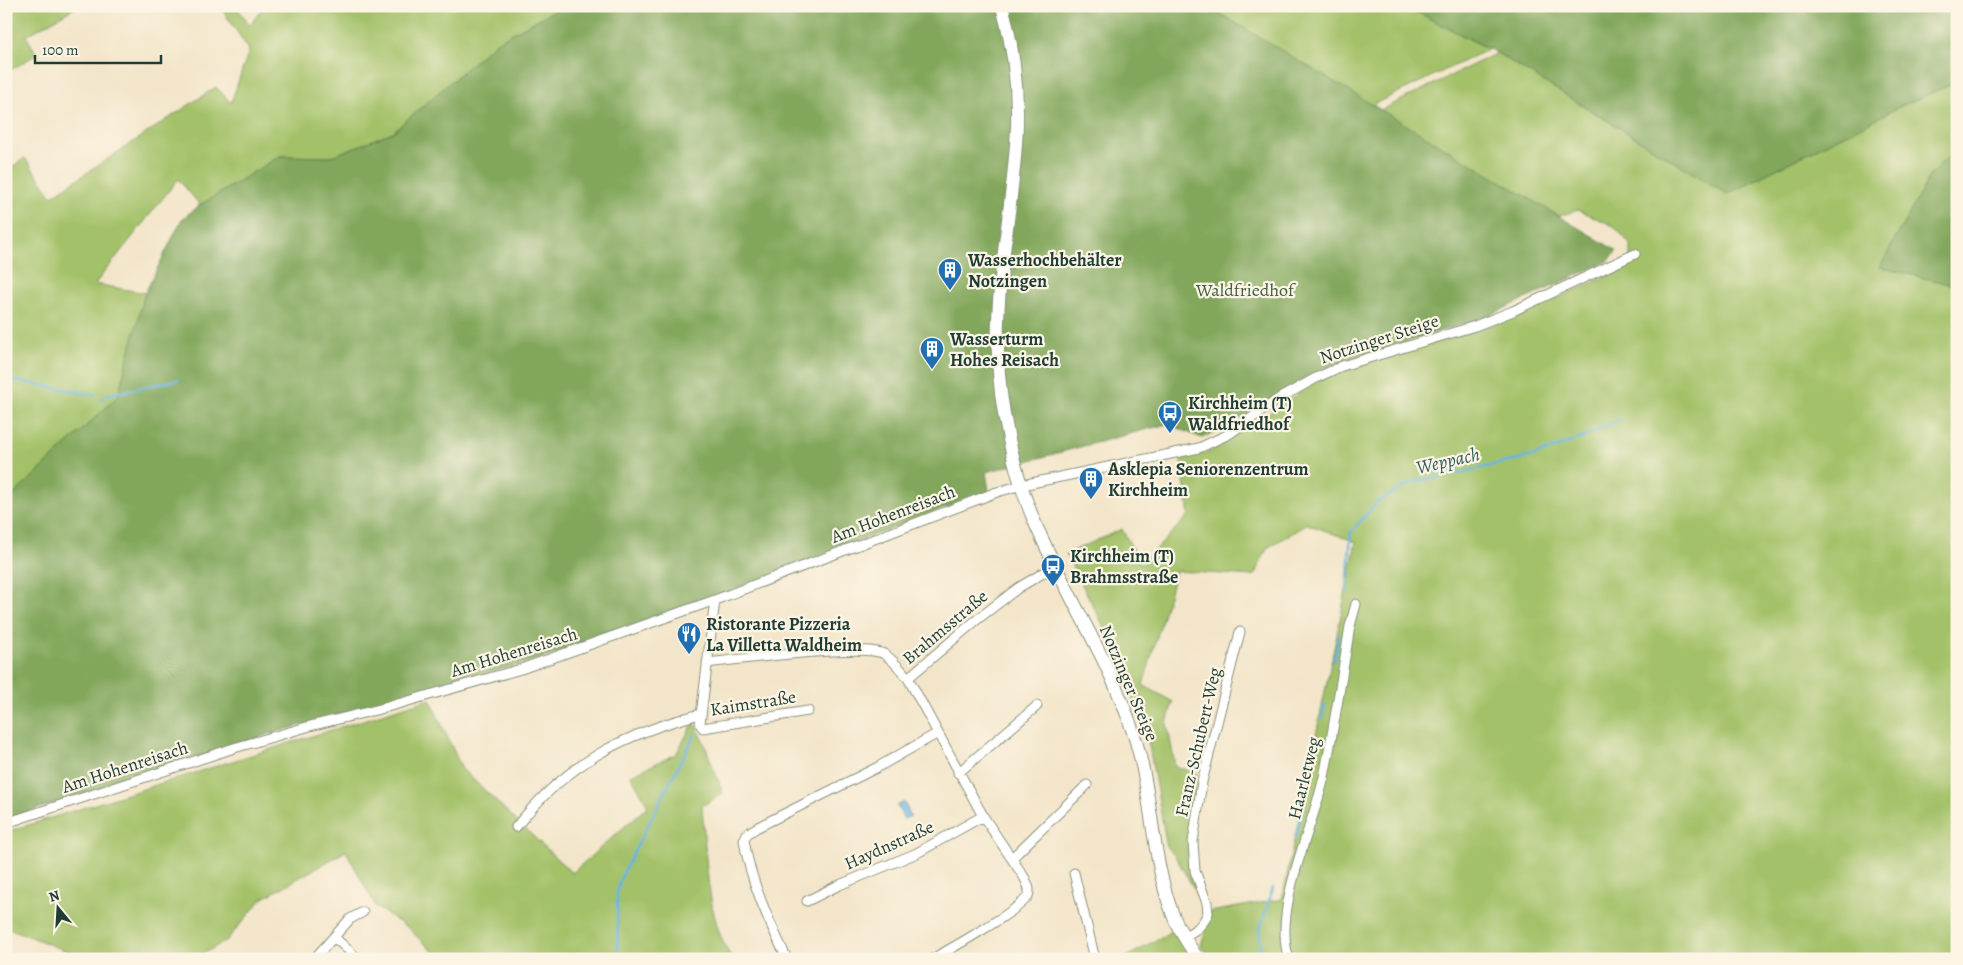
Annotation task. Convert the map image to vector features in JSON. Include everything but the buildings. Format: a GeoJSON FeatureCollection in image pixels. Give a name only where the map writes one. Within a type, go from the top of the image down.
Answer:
{"type":"FeatureCollection","features":[{"type":"Feature","properties":{"kind":"main road","name":"Notzinger Steige"},"geometry":{"type":"LineString","coordinates":[[1002,6],[1014,58],[1017,124],[998,312],[998,352],[1004,411],[1022,485],[1035,524],[1109,672],[1134,734],[1148,789],[1165,892],[1174,919],[1198,959]]}},
{"type":"Feature","properties":{"kind":"street","name":"Notzinger Steige"},"geometry":{"type":"LineString","coordinates":[[1022,485],[1199,448],[1229,434],[1280,398],[1342,366],[1475,326],[1513,311],[1635,254]]}},
{"type":"Feature","properties":{"kind":"street","name":"Am Hohenreisach"},"geometry":{"type":"LineString","coordinates":[[6,823],[234,748],[521,669],[715,600],[997,492],[1022,485]]}},
{"type":"Feature","properties":{"kind":"street","name":"Brahmsstraße"},"geometry":{"type":"LineString","coordinates":[[706,663],[843,651],[870,651],[883,653],[908,678],[974,622],[1018,588],[1055,566]]}},
{"type":"Feature","properties":{"kind":"street"},"geometry":{"type":"LineString","coordinates":[[516,827],[546,793],[569,773],[597,753],[646,730],[700,714],[715,600]]}},
{"type":"Feature","properties":{"kind":"street","name":"Haarletweg"},"geometry":{"type":"LineString","coordinates":[[1289,959],[1284,935],[1291,887],[1324,778],[1350,626],[1356,604]]}},
{"type":"Feature","properties":{"kind":"street","name":"Franz-Schubert-Weg"},"geometry":{"type":"LineString","coordinates":[[1184,937],[1198,928],[1208,912],[1207,903],[1195,871],[1193,842],[1202,782],[1240,632]]}},
{"type":"Feature","properties":{"kind":"street"},"geometry":{"type":"LineString","coordinates":[[908,678],[958,773],[983,816],[1012,858],[1029,889],[1028,895],[1023,901],[995,922],[932,959]]}},
{"type":"Feature","properties":{"kind":"street"},"geometry":{"type":"LineString","coordinates":[[958,773],[1037,706]]}},
{"type":"Feature","properties":{"kind":"street","name":"Kaimstraße"},"geometry":{"type":"LineString","coordinates":[[700,714],[700,724],[703,728],[808,711]]}},
{"type":"Feature","properties":{"kind":"street"},"geometry":{"type":"LineString","coordinates":[[787,959],[760,898],[750,869],[744,840],[747,834],[938,733]]}},
{"type":"Feature","properties":{"kind":"street"},"geometry":{"type":"LineString","coordinates":[[1012,858],[1087,785]]}},
{"type":"Feature","properties":{"kind":"street","name":"Haydnstraße"},"geometry":{"type":"LineString","coordinates":[[806,901],[917,853],[983,816]]}},
{"type":"Feature","properties":{"kind":"street"},"geometry":{"type":"LineString","coordinates":[[1074,873],[1095,959]]}},
{"type":"Feature","properties":{"kind":"street"},"geometry":{"type":"LineString","coordinates":[[314,959],[350,919],[363,912]]}},
{"type":"Feature","properties":{"kind":"street"},"geometry":{"type":"LineString","coordinates":[[334,938],[358,959]]}},
{"type":"Feature","properties":{"kind":"green space"},"geometry":{"type":"Polygon","coordinates":[[[6,6],[78,6],[26,36],[37,54],[6,73],[6,6]]]}},
{"type":"Feature","properties":{"kind":"green space"},"geometry":{"type":"Polygon","coordinates":[[[220,6],[236,6],[250,25],[264,6],[563,6],[498,41],[393,132],[330,157],[280,156],[200,205],[178,179],[95,284],[145,293],[118,396],[6,502],[6,171],[25,158],[52,196],[216,87],[231,103],[249,50],[220,6]]]}},
{"type":"Feature","properties":{"kind":"green space","name":"Waldfriedhof"},"geometry":{"type":"Polygon","coordinates":[[[563,6],[1207,6],[1617,251],[1608,261],[1488,316],[1319,370],[1231,424],[1202,438],[1167,424],[986,472],[989,491],[589,645],[270,734],[6,819],[6,502],[118,396],[145,293],[182,219],[200,205],[280,156],[330,157],[393,132],[498,41],[563,6]]]}},
{"type":"Feature","properties":{"kind":"green space"},"geometry":{"type":"Polygon","coordinates":[[[1207,6],[1405,6],[1489,49],[1372,105],[1207,6]]]}},
{"type":"Feature","properties":{"kind":"green space"},"geometry":{"type":"Polygon","coordinates":[[[1405,6],[1957,6],[1957,82],[1903,105],[1727,194],[1497,53],[1405,6]]]}},
{"type":"Feature","properties":{"kind":"green space"},"geometry":{"type":"Polygon","coordinates":[[[1497,53],[1727,194],[1903,105],[1957,82],[1957,148],[1930,176],[1881,267],[1957,286],[1957,959],[1212,959],[1201,946],[1210,912],[1282,899],[1356,542],[1307,524],[1267,548],[1254,576],[1176,571],[1143,685],[1173,702],[1167,723],[1175,766],[1198,774],[1190,834],[1191,864],[1197,894],[1175,856],[1167,848],[1149,745],[1111,640],[1066,554],[1122,529],[1141,565],[1189,515],[1181,459],[1211,451],[1327,375],[1505,321],[1630,266],[1630,244],[1614,226],[1578,210],[1559,216],[1381,110],[1497,53]]]}},
{"type":"Feature","properties":{"kind":"green space"},"geometry":{"type":"Polygon","coordinates":[[[1957,148],[1957,286],[1880,267],[1930,175],[1957,148]]]}},
{"type":"Feature","properties":{"kind":"green space"},"geometry":{"type":"Polygon","coordinates":[[[430,699],[462,769],[572,873],[648,806],[631,775],[676,754],[694,722],[701,735],[723,793],[702,806],[706,864],[712,907],[724,944],[733,959],[441,959],[408,928],[376,907],[346,851],[262,899],[227,940],[195,959],[87,959],[6,927],[6,832],[430,699]]]}},
{"type":"Feature","properties":{"kind":"green space"},"geometry":{"type":"Polygon","coordinates":[[[1175,929],[1192,959],[1123,959],[1175,929]]]}},
{"type":"Feature","properties":{"kind":"water"},"geometry":{"type":"Polygon","coordinates":[[[904,802],[911,816],[904,819],[897,806],[904,802]]]}},
{"type":"Feature","properties":{"kind":"waterway"},"geometry":{"type":"LineString","coordinates":[[6,379],[95,395]]}},
{"type":"Feature","properties":{"kind":"waterway"},"geometry":{"type":"LineString","coordinates":[[106,395],[178,380]]}},
{"type":"Feature","properties":{"kind":"waterway","name":"Weppach"},"geometry":{"type":"LineString","coordinates":[[1347,591],[1351,532],[1377,502],[1413,482],[1536,455],[1582,438],[1620,419]]}},
{"type":"Feature","properties":{"kind":"waterway","name":"Weppach"},"geometry":{"type":"LineString","coordinates":[[1334,661],[1339,635]]}},
{"type":"Feature","properties":{"kind":"waterway","name":"Weppach"},"geometry":{"type":"LineString","coordinates":[[1322,720],[1325,705]]}},
{"type":"Feature","properties":{"kind":"waterway"},"geometry":{"type":"LineString","coordinates":[[618,959],[617,892],[622,875],[695,734]]}},
{"type":"Feature","properties":{"kind":"waterway","name":"Weppach"},"geometry":{"type":"LineString","coordinates":[[1295,838],[1304,803]]}},
{"type":"Feature","properties":{"kind":"waterway","name":"Weppach"},"geometry":{"type":"LineString","coordinates":[[1260,959],[1260,929],[1273,888]]}},
{"type":"Feature","properties":{"kind":"place","name":"Wasserhochbehälter Notzingen"},"geometry":{"type":"Point","coordinates":[950,291]}},
{"type":"Feature","properties":{"kind":"place","name":"Wasserturm Hohes Reisach"},"geometry":{"type":"Point","coordinates":[932,370]}},
{"type":"Feature","properties":{"kind":"place","name":"Kirchheim (T) Waldfriedhof"},"geometry":{"type":"Point","coordinates":[1170,434]}},
{"type":"Feature","properties":{"kind":"place","name":"Asklepia Seniorenzentrum Kirchheim"},"geometry":{"type":"Point","coordinates":[1091,500]}},
{"type":"Feature","properties":{"kind":"place","name":"Kirchheim (T) Brahmsstraße"},"geometry":{"type":"Point","coordinates":[1053,587]}},
{"type":"Feature","properties":{"kind":"place","name":"Ristorante Pizzeria La Villetta Waldheim"},"geometry":{"type":"Point","coordinates":[689,655]}}]}
